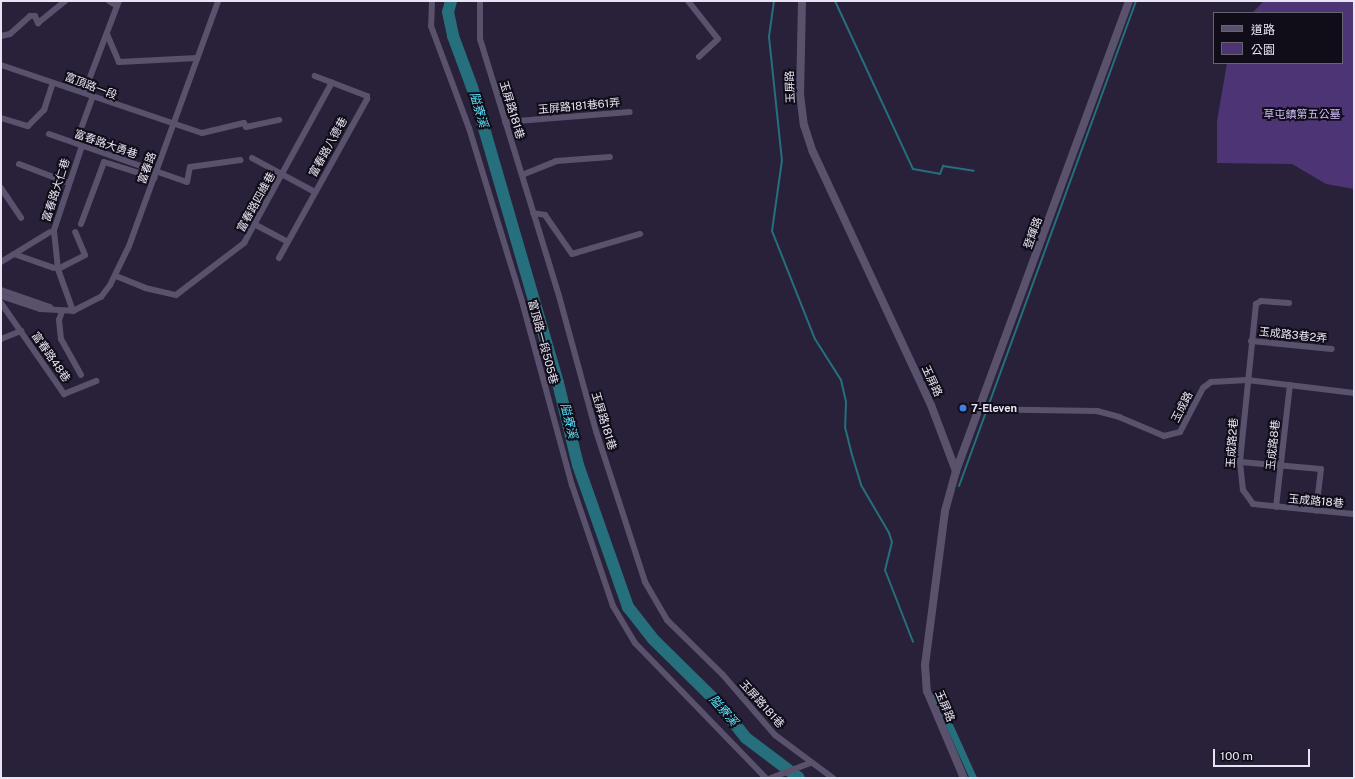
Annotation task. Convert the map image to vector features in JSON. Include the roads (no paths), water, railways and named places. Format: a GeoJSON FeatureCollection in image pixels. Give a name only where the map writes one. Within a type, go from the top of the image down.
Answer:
{"type":"FeatureCollection","features":[{"type":"Feature","properties":{"kind":"street"},"geometry":{"type":"LineString","coordinates":[[1,36],[10,34],[30,16],[35,16],[38,23],[65,1]]}},
{"type":"Feature","properties":{"kind":"street"},"geometry":{"type":"LineString","coordinates":[[84,93],[118,4],[109,1]]}},
{"type":"Feature","properties":{"kind":"street","name":"富春路"},"geometry":{"type":"LineString","coordinates":[[1,296],[40,309],[62,311],[73,311],[101,298],[116,276],[156,175],[218,1]]}},
{"type":"Feature","properties":{"kind":"street","name":"富頂路一段505巷"},"geometry":{"type":"LineString","coordinates":[[432,1],[431,26],[468,128],[523,305],[572,485],[614,606],[635,643],[766,778]]}},
{"type":"Feature","properties":{"kind":"street","name":"玉屏路181巷"},"geometry":{"type":"LineString","coordinates":[[480,1],[479,34],[522,175],[596,431],[645,582],[666,620],[723,675],[775,735],[809,764],[833,778]]}},
{"type":"Feature","properties":{"kind":"street"},"geometry":{"type":"LineString","coordinates":[[688,1],[718,39],[699,57]]}},
{"type":"Feature","properties":{"kind":"street","name":"玉屏路"},"geometry":{"type":"LineString","coordinates":[[802,1],[800,94],[804,125],[813,152],[931,405],[956,471],[945,511],[925,664],[927,691],[964,778]]}},
{"type":"Feature","properties":{"kind":"street","name":"登輝路"},"geometry":{"type":"LineString","coordinates":[[956,471],[1129,1]]}},
{"type":"Feature","properties":{"kind":"street"},"geometry":{"type":"LineString","coordinates":[[107,34],[119,62],[197,58]]}},
{"type":"Feature","properties":{"kind":"street","name":"富頂路一段"},"geometry":{"type":"LineString","coordinates":[[1,65],[84,93],[92,99],[202,134],[244,123],[246,127],[279,120]]}},
{"type":"Feature","properties":{"kind":"street","name":"富春路八德巷"},"geometry":{"type":"LineString","coordinates":[[279,258],[367,99],[367,96],[315,76]]}},
{"type":"Feature","properties":{"kind":"street","name":"富春路四維巷"},"geometry":{"type":"LineString","coordinates":[[116,276],[145,288],[176,294],[244,243],[256,224],[332,82]]}},
{"type":"Feature","properties":{"kind":"street"},"geometry":{"type":"LineString","coordinates":[[1,118],[28,126],[44,110],[52,83]]}},
{"type":"Feature","properties":{"kind":"street"},"geometry":{"type":"LineString","coordinates":[[82,126],[92,99]]}},
{"type":"Feature","properties":{"kind":"street","name":"玉屏路181巷61弄"},"geometry":{"type":"LineString","coordinates":[[506,122],[630,112]]}},
{"type":"Feature","properties":{"kind":"street","name":"富春路大勇巷"},"geometry":{"type":"LineString","coordinates":[[49,134],[156,175]]}},
{"type":"Feature","properties":{"kind":"street","name":"富春路大仁巷"},"geometry":{"type":"LineString","coordinates":[[73,311],[56,268],[54,230],[82,146]]}},
{"type":"Feature","properties":{"kind":"street"},"geometry":{"type":"LineString","coordinates":[[522,175],[556,161],[610,157]]}},
{"type":"Feature","properties":{"kind":"street"},"geometry":{"type":"LineString","coordinates":[[252,158],[315,192]]}},
{"type":"Feature","properties":{"kind":"street"},"geometry":{"type":"LineString","coordinates":[[81,224],[104,162],[187,182],[190,167],[241,160]]}},
{"type":"Feature","properties":{"kind":"street"},"geometry":{"type":"LineString","coordinates":[[18,164],[69,183]]}},
{"type":"Feature","properties":{"kind":"street"},"geometry":{"type":"LineString","coordinates":[[1,188],[21,218]]}},
{"type":"Feature","properties":{"kind":"street"},"geometry":{"type":"LineString","coordinates":[[533,213],[545,215],[572,254],[640,234]]}},
{"type":"Feature","properties":{"kind":"street"},"geometry":{"type":"LineString","coordinates":[[256,224],[288,242]]}},
{"type":"Feature","properties":{"kind":"street"},"geometry":{"type":"LineString","coordinates":[[1,262],[50,232]]}},
{"type":"Feature","properties":{"kind":"street"},"geometry":{"type":"LineString","coordinates":[[14,254],[56,268],[85,256],[75,232]]}},
{"type":"Feature","properties":{"kind":"street","name":"富春路"},"geometry":{"type":"LineString","coordinates":[[1,290],[62,311]]}},
{"type":"Feature","properties":{"kind":"street","name":"玉成路2巷"},"geometry":{"type":"LineString","coordinates":[[1276,507],[1253,504],[1243,490],[1240,462],[1247,380],[1256,304],[1260,300],[1289,303]]}},
{"type":"Feature","properties":{"kind":"street","name":"富春路48巷"},"geometry":{"type":"LineString","coordinates":[[1,303],[64,394],[96,381]]}},
{"type":"Feature","properties":{"kind":"street"},"geometry":{"type":"LineString","coordinates":[[62,311],[59,320],[61,339],[81,375]]}},
{"type":"Feature","properties":{"kind":"street"},"geometry":{"type":"LineString","coordinates":[[1,338],[21,331]]}},
{"type":"Feature","properties":{"kind":"street","name":"玉成路3巷2弄"},"geometry":{"type":"LineString","coordinates":[[1251,341],[1332,349]]}},
{"type":"Feature","properties":{"kind":"street","name":"玉成路"},"geometry":{"type":"LineString","coordinates":[[980,409],[1097,411],[1119,417],[1153,434],[1172,435],[1180,432],[1186,424],[1203,388],[1211,382],[1247,380],[1354,393]]}},
{"type":"Feature","properties":{"kind":"street","name":"玉成路8巷"},"geometry":{"type":"LineString","coordinates":[[1276,507],[1290,385]]}},
{"type":"Feature","properties":{"kind":"street"},"geometry":{"type":"LineString","coordinates":[[1240,462],[1321,469],[1316,511]]}},
{"type":"Feature","properties":{"kind":"street","name":"玉成路18巷"},"geometry":{"type":"LineString","coordinates":[[1276,507],[1354,514]]}},
{"type":"Feature","properties":{"kind":"street"},"geometry":{"type":"LineString","coordinates":[[772,778],[809,764]]}},
{"type":"Feature","properties":{"kind":"waterway","name":"隘寮溪"},"geometry":{"type":"LineString","coordinates":[[451,1],[448,12],[453,36],[472,87],[558,383],[578,465],[628,607],[653,639],[720,705],[746,738],[799,778]]}},
{"type":"Feature","properties":{"kind":"waterway"},"geometry":{"type":"LineString","coordinates":[[774,1],[769,37],[782,160],[772,231],[815,339],[841,380],[846,402],[845,427],[852,455],[861,485],[889,533],[892,542],[885,570],[913,642]]}},
{"type":"Feature","properties":{"kind":"waterway"},"geometry":{"type":"LineString","coordinates":[[835,1],[913,169],[940,174],[943,166],[974,171]]}},
{"type":"Feature","properties":{"kind":"waterway"},"geometry":{"type":"LineString","coordinates":[[959,486],[1136,1]]}},
{"type":"Feature","properties":{"kind":"waterway"},"geometry":{"type":"LineString","coordinates":[[936,696],[973,778]]}},
{"type":"Feature","properties":{"kind":"place","name":"7-Eleven"},"geometry":{"type":"Point","coordinates":[963,408]}},
{"type":"Feature","properties":{"kind":"park label","name":"草屯鎮第五公墓"},"geometry":{"type":"Point","coordinates":[1302,114]}}]}
